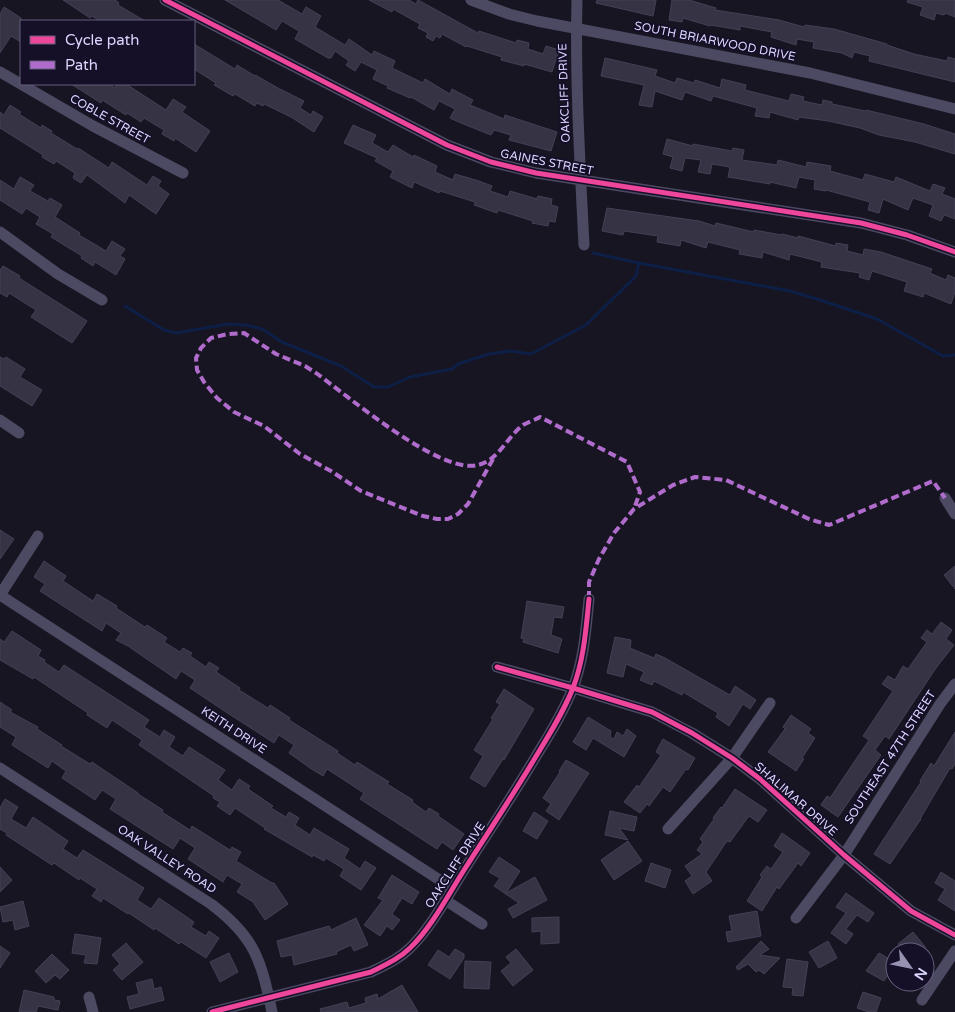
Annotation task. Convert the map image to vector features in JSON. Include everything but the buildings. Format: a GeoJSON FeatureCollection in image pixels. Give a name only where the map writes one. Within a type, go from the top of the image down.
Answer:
{"type":"FeatureCollection","features":[{"type":"Feature","properties":{"kind":"street","name":"GAINES STREET"},"geometry":{"type":"LineString","coordinates":[[165,0],[447,145],[491,162],[512,168],[580,180],[861,224],[907,235],[955,252]]}},
{"type":"Feature","properties":{"kind":"street","name":"SOUTH BRIARWOOD DRIVE"},"geometry":{"type":"LineString","coordinates":[[471,0],[509,14],[810,73],[955,109]]}},
{"type":"Feature","properties":{"kind":"street","name":"OAKCLIFF DRIVE"},"geometry":{"type":"LineString","coordinates":[[577,0],[580,180],[584,245]]}},
{"type":"Feature","properties":{"kind":"street","name":"COBLE STREET"},"geometry":{"type":"LineString","coordinates":[[0,72],[20,84]]}},
{"type":"Feature","properties":{"kind":"street","name":"COBLE STREET"},"geometry":{"type":"LineString","coordinates":[[22,85],[93,126],[183,173]]}},
{"type":"Feature","properties":{"kind":"street"},"geometry":{"type":"LineString","coordinates":[[0,232],[58,274],[102,300]]}},
{"type":"Feature","properties":{"kind":"street"},"geometry":{"type":"LineString","coordinates":[[0,420],[19,433]]}},
{"type":"Feature","properties":{"kind":"street"},"geometry":{"type":"LineString","coordinates":[[945,498],[955,514]]}},
{"type":"Feature","properties":{"kind":"street"},"geometry":{"type":"LineString","coordinates":[[0,595],[38,536]]}},
{"type":"Feature","properties":{"kind":"street","name":"KEITH DRIVE"},"geometry":{"type":"LineString","coordinates":[[0,595],[452,888]]}},
{"type":"Feature","properties":{"kind":"street","name":"OAKCLIFF DRIVE"},"geometry":{"type":"LineString","coordinates":[[212,1012],[372,972],[393,962],[410,949],[445,900],[518,786],[558,719],[573,688],[586,640],[589,599]]}},
{"type":"Feature","properties":{"kind":"street","name":"SHALIMAR DRIVE"},"geometry":{"type":"LineString","coordinates":[[497,667],[652,712],[692,733],[732,758],[760,779],[844,855],[911,911],[955,935]]}},
{"type":"Feature","properties":{"kind":"street","name":"SOUTHEAST 47TH STREET"},"geometry":{"type":"LineString","coordinates":[[796,918],[844,855],[940,704],[955,684]]}},
{"type":"Feature","properties":{"kind":"street"},"geometry":{"type":"LineString","coordinates":[[668,829],[732,758],[770,703]]}},
{"type":"Feature","properties":{"kind":"street","name":"OAK VALLEY ROAD"},"geometry":{"type":"LineString","coordinates":[[0,768],[222,912],[241,930],[252,946],[258,958],[272,1012]]}},
{"type":"Feature","properties":{"kind":"street"},"geometry":{"type":"LineString","coordinates":[[445,900],[482,924]]}},
{"type":"Feature","properties":{"kind":"street"},"geometry":{"type":"LineString","coordinates":[[922,1000],[955,951]]}},
{"type":"Feature","properties":{"kind":"street"},"geometry":{"type":"LineString","coordinates":[[89,997],[93,1012]]}},
{"type":"Feature","properties":{"kind":"waterway"},"geometry":{"type":"LineString","coordinates":[[593,253],[639,263]]}},
{"type":"Feature","properties":{"kind":"waterway"},"geometry":{"type":"LineString","coordinates":[[125,306],[164,330],[176,333],[228,324],[246,325],[262,329],[282,342],[341,366],[374,387],[388,387],[410,377],[452,369],[458,364],[489,354],[511,351],[531,354],[586,325],[636,276],[639,263],[790,291],[877,319],[943,356],[955,355]]}},
{"type":"Feature","properties":{"kind":"marked path"},"geometry":{"type":"LineString","coordinates":[[493,459],[468,504],[458,514],[448,519],[423,516],[361,491],[331,471],[300,454],[264,426],[234,412],[217,398],[204,382],[197,370],[196,358],[201,348],[211,338],[244,333],[276,354],[305,366],[316,373],[371,415],[418,446],[441,458],[461,465],[478,465],[492,458],[517,430],[540,417],[627,462],[640,492],[634,509]]}},
{"type":"Feature","properties":{"kind":"marked path"},"geometry":{"type":"LineString","coordinates":[[589,599],[589,582],[599,559],[614,533],[634,509],[673,485],[695,477],[726,480],[809,519],[829,525],[933,481],[945,498]]}},
{"type":"Feature","properties":{"kind":"cycle path"},"geometry":{"type":"LineString","coordinates":[[165,0],[447,145],[491,162],[536,173],[861,223],[907,235],[955,252]]}},
{"type":"Feature","properties":{"kind":"cycle path"},"geometry":{"type":"LineString","coordinates":[[212,1012],[371,972],[392,962],[418,940],[440,909],[518,786],[565,706],[580,666],[589,599]]}},
{"type":"Feature","properties":{"kind":"cycle path"},"geometry":{"type":"LineString","coordinates":[[497,667],[652,712],[692,733],[732,758],[760,779],[844,855],[911,911],[955,935]]}}]}
